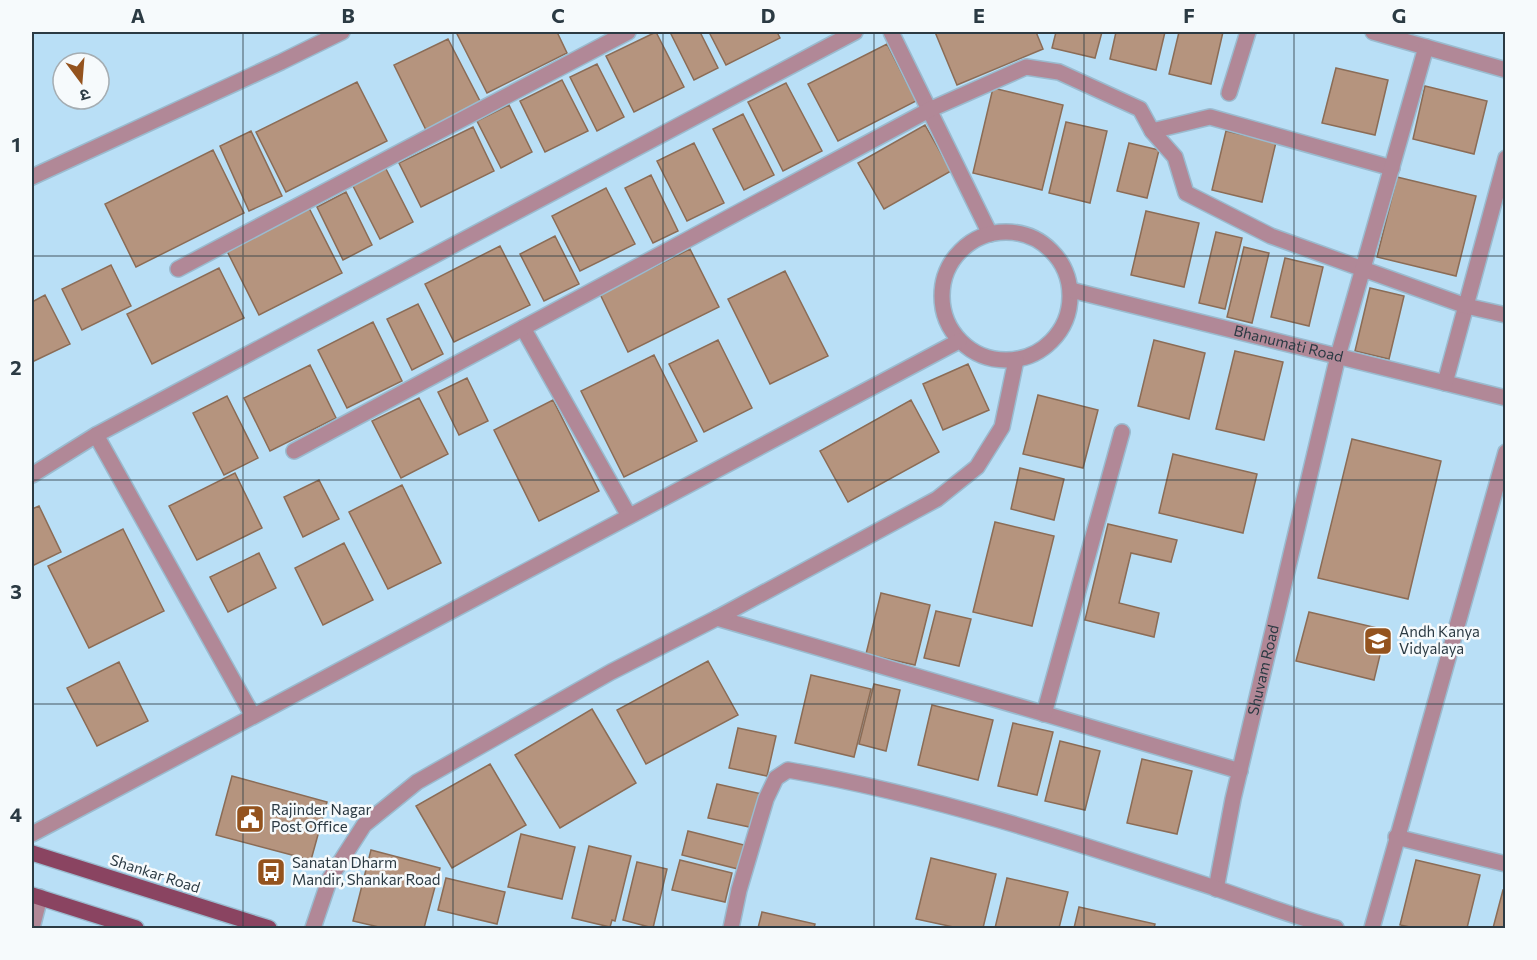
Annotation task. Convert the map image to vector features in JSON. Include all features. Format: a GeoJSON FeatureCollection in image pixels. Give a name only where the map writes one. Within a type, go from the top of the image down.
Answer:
{"type":"FeatureCollection","features":[{"type":"Feature","properties":{"kind":"main road","name":"Shankar Road"},"geometry":{"type":"LineString","coordinates":[[32,853],[268,928]]}},
{"type":"Feature","properties":{"kind":"main road"},"geometry":{"type":"LineString","coordinates":[[36,896],[120,926],[136,928]]}},
{"type":"Feature","properties":{"kind":"street"},"geometry":{"type":"LineString","coordinates":[[32,177],[342,32]]}},
{"type":"Feature","properties":{"kind":"street"},"geometry":{"type":"LineString","coordinates":[[178,268],[628,32]]}},
{"type":"Feature","properties":{"kind":"street"},"geometry":{"type":"LineString","coordinates":[[32,475],[96,435],[855,32]]}},
{"type":"Feature","properties":{"kind":"street"},"geometry":{"type":"LineString","coordinates":[[891,32],[990,234]]}},
{"type":"Feature","properties":{"kind":"street"},"geometry":{"type":"LineString","coordinates":[[1229,93],[1248,32]]}},
{"type":"Feature","properties":{"kind":"street"},"geometry":{"type":"LineString","coordinates":[[1382,33],[1506,70]]}},
{"type":"Feature","properties":{"kind":"street","name":"Shuvam Road"},"geometry":{"type":"LineString","coordinates":[[1216,889],[1233,799],[1338,356],[1426,47]]}},
{"type":"Feature","properties":{"kind":"street"},"geometry":{"type":"LineString","coordinates":[[294,451],[929,110],[1026,68],[1059,72],[1140,109],[1152,130],[1175,157],[1186,192],[1271,236],[1466,306],[1506,315]]}},
{"type":"Feature","properties":{"kind":"street"},"geometry":{"type":"LineString","coordinates":[[1152,130],[1210,117],[1392,168]]}},
{"type":"Feature","properties":{"kind":"street"},"geometry":{"type":"LineString","coordinates":[[1445,383],[1506,158]]}},
{"type":"Feature","properties":{"kind":"street"},"geometry":{"type":"LineString","coordinates":[[1012,232],[1034,237],[1052,250],[1065,268],[1071,290],[1067,319],[1055,339],[1038,353],[1016,360],[994,360],[973,352],[959,341],[947,322],[941,301],[944,278],[954,258],[970,242],[990,234],[1012,232]]}},
{"type":"Feature","properties":{"kind":"street","name":"Bhanumati Road"},"geometry":{"type":"LineString","coordinates":[[1071,290],[1506,398]]}},
{"type":"Feature","properties":{"kind":"street"},"geometry":{"type":"LineString","coordinates":[[523,328],[629,516]]}},
{"type":"Feature","properties":{"kind":"street"},"geometry":{"type":"LineString","coordinates":[[32,834],[959,341]]}},
{"type":"Feature","properties":{"kind":"street"},"geometry":{"type":"LineString","coordinates":[[313,928],[330,878],[364,825],[417,782],[611,672],[717,618],[937,499],[976,467],[1002,427],[1016,360]]}},
{"type":"Feature","properties":{"kind":"street"},"geometry":{"type":"LineString","coordinates":[[1044,714],[1122,432]]}},
{"type":"Feature","properties":{"kind":"street"},"geometry":{"type":"LineString","coordinates":[[96,435],[253,716]]}},
{"type":"Feature","properties":{"kind":"street"},"geometry":{"type":"LineString","coordinates":[[1372,928],[1506,452]]}},
{"type":"Feature","properties":{"kind":"street"},"geometry":{"type":"LineString","coordinates":[[717,618],[1240,771]]}},
{"type":"Feature","properties":{"kind":"street"},"geometry":{"type":"LineString","coordinates":[[731,928],[739,890],[766,800],[776,778],[788,770],[853,781],[1026,828],[1216,889],[1301,924],[1336,928]]}},
{"type":"Feature","properties":{"kind":"street"},"geometry":{"type":"LineString","coordinates":[[1396,837],[1506,864]]}},
{"type":"Feature","properties":{"kind":"street"},"geometry":{"type":"LineString","coordinates":[[32,928],[36,896]]}},
{"type":"Feature","properties":{"kind":"building"},"geometry":{"type":"Polygon","coordinates":[[[456,32],[557,32],[567,53],[487,93],[456,32]]]}},
{"type":"Feature","properties":{"kind":"building"},"geometry":{"type":"Polygon","coordinates":[[[656,32],[684,87],[634,112],[606,56],[656,32]]]}},
{"type":"Feature","properties":{"kind":"building"},"geometry":{"type":"Polygon","coordinates":[[[670,32],[700,32],[718,68],[694,80],[670,32]]]}},
{"type":"Feature","properties":{"kind":"building"},"geometry":{"type":"Polygon","coordinates":[[[709,32],[777,32],[780,38],[726,65],[709,32]]]}},
{"type":"Feature","properties":{"kind":"building"},"geometry":{"type":"Polygon","coordinates":[[[935,32],[1036,32],[1043,49],[957,85],[935,32]]]}},
{"type":"Feature","properties":{"kind":"building"},"geometry":{"type":"Polygon","coordinates":[[[1056,32],[1102,32],[1095,58],[1052,48],[1056,32]]]}},
{"type":"Feature","properties":{"kind":"building"},"geometry":{"type":"Polygon","coordinates":[[[1116,32],[1165,32],[1156,70],[1110,59],[1116,32]]]}},
{"type":"Feature","properties":{"kind":"building"},"geometry":{"type":"Polygon","coordinates":[[[1179,32],[1223,32],[1211,84],[1169,74],[1179,32]]]}},
{"type":"Feature","properties":{"kind":"building"},"geometry":{"type":"Polygon","coordinates":[[[448,39],[482,105],[427,132],[394,65],[448,39]]]}},
{"type":"Feature","properties":{"kind":"building"},"geometry":{"type":"Polygon","coordinates":[[[887,44],[916,101],[838,141],[808,84],[887,44]]]}},
{"type":"Feature","properties":{"kind":"building"},"geometry":{"type":"Polygon","coordinates":[[[597,64],[624,117],[597,131],[570,77],[597,64]]]}},
{"type":"Feature","properties":{"kind":"building"},"geometry":{"type":"Polygon","coordinates":[[[1336,68],[1388,80],[1375,135],[1322,123],[1336,68]]]}},
{"type":"Feature","properties":{"kind":"building"},"geometry":{"type":"Polygon","coordinates":[[[562,80],[588,131],[545,152],[520,101],[562,80]]]}},
{"type":"Feature","properties":{"kind":"building"},"geometry":{"type":"Polygon","coordinates":[[[357,82],[387,141],[286,192],[256,132],[357,82]]]}},
{"type":"Feature","properties":{"kind":"building"},"geometry":{"type":"Polygon","coordinates":[[[786,83],[822,151],[783,171],[748,102],[786,83]]]}},
{"type":"Feature","properties":{"kind":"building"},"geometry":{"type":"Polygon","coordinates":[[[1425,86],[1487,101],[1474,154],[1413,139],[1425,86]]]}},
{"type":"Feature","properties":{"kind":"building"},"geometry":{"type":"Polygon","coordinates":[[[993,88],[1063,105],[1042,190],[973,173],[993,88]]]}},
{"type":"Feature","properties":{"kind":"building"},"geometry":{"type":"Polygon","coordinates":[[[509,105],[532,152],[501,168],[477,121],[509,105]]]}},
{"type":"Feature","properties":{"kind":"building"},"geometry":{"type":"Polygon","coordinates":[[[743,114],[774,175],[744,190],[713,129],[743,114]]]}},
{"type":"Feature","properties":{"kind":"building"},"geometry":{"type":"Polygon","coordinates":[[[1066,122],[1107,131],[1090,203],[1049,193],[1066,122]]]}},
{"type":"Feature","properties":{"kind":"building"},"geometry":{"type":"Polygon","coordinates":[[[925,125],[951,171],[884,209],[858,163],[925,125]]]}},
{"type":"Feature","properties":{"kind":"building"},"geometry":{"type":"Polygon","coordinates":[[[473,127],[494,171],[421,207],[399,163],[473,127]]]}},
{"type":"Feature","properties":{"kind":"building"},"geometry":{"type":"Polygon","coordinates":[[[251,131],[282,196],[249,211],[220,146],[251,131]]]}},
{"type":"Feature","properties":{"kind":"building"},"geometry":{"type":"Polygon","coordinates":[[[1226,131],[1276,142],[1262,202],[1212,190],[1226,131]]]}},
{"type":"Feature","properties":{"kind":"building"},"geometry":{"type":"Polygon","coordinates":[[[694,143],[724,203],[687,221],[657,161],[694,143]]]}},
{"type":"Feature","properties":{"kind":"building"},"geometry":{"type":"Polygon","coordinates":[[[1129,143],[1159,150],[1147,198],[1117,191],[1129,143]]]}},
{"type":"Feature","properties":{"kind":"building"},"geometry":{"type":"Polygon","coordinates":[[[213,150],[244,213],[136,267],[105,204],[213,150]]]}},
{"type":"Feature","properties":{"kind":"building"},"geometry":{"type":"Polygon","coordinates":[[[385,167],[413,222],[380,239],[352,184],[385,167]]]}},
{"type":"Feature","properties":{"kind":"building"},"geometry":{"type":"Polygon","coordinates":[[[651,175],[678,231],[653,243],[625,188],[651,175]]]}},
{"type":"Feature","properties":{"kind":"building"},"geometry":{"type":"Polygon","coordinates":[[[1397,177],[1476,196],[1456,276],[1377,257],[1397,177]]]}},
{"type":"Feature","properties":{"kind":"building"},"geometry":{"type":"Polygon","coordinates":[[[606,188],[635,244],[580,271],[552,216],[606,188]]]}},
{"type":"Feature","properties":{"kind":"building"},"geometry":{"type":"Polygon","coordinates":[[[346,192],[372,245],[343,260],[317,207],[346,192]]]}},
{"type":"Feature","properties":{"kind":"building"},"geometry":{"type":"Polygon","coordinates":[[[309,208],[342,273],[259,315],[226,249],[309,208]]]}},
{"type":"Feature","properties":{"kind":"building"},"geometry":{"type":"Polygon","coordinates":[[[1146,211],[1199,223],[1184,287],[1131,275],[1146,211]]]}},
{"type":"Feature","properties":{"kind":"building"},"geometry":{"type":"Polygon","coordinates":[[[1216,232],[1242,238],[1225,309],[1199,303],[1216,232]]]}},
{"type":"Feature","properties":{"kind":"building"},"geometry":{"type":"Polygon","coordinates":[[[555,236],[579,284],[544,301],[520,254],[555,236]]]}},
{"type":"Feature","properties":{"kind":"building"},"geometry":{"type":"Polygon","coordinates":[[[500,246],[530,305],[454,342],[425,284],[500,246]]]}},
{"type":"Feature","properties":{"kind":"building"},"geometry":{"type":"Polygon","coordinates":[[[1244,247],[1269,253],[1252,323],[1227,317],[1244,247]]]}},
{"type":"Feature","properties":{"kind":"building"},"geometry":{"type":"Polygon","coordinates":[[[690,249],[719,307],[628,352],[600,294],[690,249]]]}},
{"type":"Feature","properties":{"kind":"building"},"geometry":{"type":"Polygon","coordinates":[[[1285,258],[1323,267],[1309,326],[1271,317],[1285,258]]]}},
{"type":"Feature","properties":{"kind":"building"},"geometry":{"type":"Polygon","coordinates":[[[111,265],[131,306],[82,330],[62,289],[111,265]]]}},
{"type":"Feature","properties":{"kind":"building"},"geometry":{"type":"Polygon","coordinates":[[[219,268],[244,318],[152,364],[127,314],[219,268]]]}},
{"type":"Feature","properties":{"kind":"building"},"geometry":{"type":"Polygon","coordinates":[[[785,271],[828,356],[770,384],[728,299],[785,271]]]}},
{"type":"Feature","properties":{"kind":"building"},"geometry":{"type":"Polygon","coordinates":[[[1370,288],[1404,296],[1389,359],[1355,351],[1370,288]]]}},
{"type":"Feature","properties":{"kind":"building"},"geometry":{"type":"Polygon","coordinates":[[[45,295],[70,344],[32,362],[32,302],[45,295]]]}},
{"type":"Feature","properties":{"kind":"building"},"geometry":{"type":"Polygon","coordinates":[[[418,304],[443,354],[412,370],[387,319],[418,304]]]}},
{"type":"Feature","properties":{"kind":"building"},"geometry":{"type":"Polygon","coordinates":[[[373,322],[402,381],[347,408],[318,350],[373,322]]]}},
{"type":"Feature","properties":{"kind":"building"},"geometry":{"type":"Polygon","coordinates":[[[718,340],[752,408],[704,432],[669,364],[718,340]]]}},
{"type":"Feature","properties":{"kind":"building"},"geometry":{"type":"Polygon","coordinates":[[[1154,340],[1205,353],[1189,419],[1138,406],[1154,340]]]}},
{"type":"Feature","properties":{"kind":"building"},"geometry":{"type":"Polygon","coordinates":[[[1235,351],[1283,362],[1264,440],[1216,429],[1235,351]]]}},
{"type":"Feature","properties":{"kind":"building"},"geometry":{"type":"Polygon","coordinates":[[[654,355],[697,441],[624,477],[581,391],[654,355]]]}},
{"type":"Feature","properties":{"kind":"building"},"geometry":{"type":"Polygon","coordinates":[[[968,364],[989,410],[943,430],[923,384],[968,364]]]}},
{"type":"Feature","properties":{"kind":"building"},"geometry":{"type":"Polygon","coordinates":[[[310,365],[336,418],[270,451],[244,398],[310,365]]]}},
{"type":"Feature","properties":{"kind":"building"},"geometry":{"type":"Polygon","coordinates":[[[467,378],[488,421],[459,435],[438,392],[467,378]]]}},
{"type":"Feature","properties":{"kind":"building"},"geometry":{"type":"Polygon","coordinates":[[[1038,395],[1098,410],[1083,468],[1023,454],[1038,395]]]}},
{"type":"Feature","properties":{"kind":"building"},"geometry":{"type":"Polygon","coordinates":[[[227,396],[258,458],[224,475],[193,413],[227,396]]]}},
{"type":"Feature","properties":{"kind":"building"},"geometry":{"type":"Polygon","coordinates":[[[419,398],[448,454],[401,478],[372,421],[419,398]]]}},
{"type":"Feature","properties":{"kind":"building"},"geometry":{"type":"Polygon","coordinates":[[[553,400],[599,491],[539,521],[494,430],[553,400]]]}},
{"type":"Feature","properties":{"kind":"building"},"geometry":{"type":"Polygon","coordinates":[[[911,400],[939,452],[848,502],[820,451],[911,400]]]}},
{"type":"Feature","properties":{"kind":"building"},"geometry":{"type":"Polygon","coordinates":[[[1352,439],[1441,461],[1408,599],[1318,578],[1352,439]]]}},
{"type":"Feature","properties":{"kind":"building"},"geometry":{"type":"Polygon","coordinates":[[[1173,454],[1257,474],[1243,533],[1159,513],[1173,454]]]}},
{"type":"Feature","properties":{"kind":"building"},"geometry":{"type":"Polygon","coordinates":[[[1020,468],[1064,479],[1054,520],[1011,509],[1020,468]]]}},
{"type":"Feature","properties":{"kind":"building"},"geometry":{"type":"Polygon","coordinates":[[[235,473],[262,528],[197,560],[169,506],[235,473]]]}},
{"type":"Feature","properties":{"kind":"building"},"geometry":{"type":"Polygon","coordinates":[[[319,480],[339,519],[303,537],[284,497],[319,480]]]}},
{"type":"Feature","properties":{"kind":"building"},"geometry":{"type":"Polygon","coordinates":[[[402,485],[441,563],[388,589],[349,512],[402,485]]]}},
{"type":"Feature","properties":{"kind":"building"},"geometry":{"type":"Polygon","coordinates":[[[39,506],[61,552],[32,566],[32,509],[39,506]]]}},
{"type":"Feature","properties":{"kind":"building"},"geometry":{"type":"Polygon","coordinates":[[[995,522],[1054,536],[1032,626],[973,612],[995,522]]]}},
{"type":"Feature","properties":{"kind":"building"},"geometry":{"type":"Polygon","coordinates":[[[1108,524],[1177,540],[1171,562],[1131,553],[1119,603],[1159,613],[1154,637],[1085,620],[1108,524]]]}},
{"type":"Feature","properties":{"kind":"building"},"geometry":{"type":"Polygon","coordinates":[[[123,529],[164,611],[89,648],[48,566],[123,529]]]}},
{"type":"Feature","properties":{"kind":"building"},"geometry":{"type":"Polygon","coordinates":[[[344,543],[373,600],[323,625],[295,568],[344,543]]]}},
{"type":"Feature","properties":{"kind":"building"},"geometry":{"type":"Polygon","coordinates":[[[259,553],[276,588],[228,612],[210,577],[259,553]]]}},
{"type":"Feature","properties":{"kind":"building"},"geometry":{"type":"Polygon","coordinates":[[[881,593],[930,605],[915,665],[866,654],[881,593]]]}},
{"type":"Feature","properties":{"kind":"building"},"geometry":{"type":"Polygon","coordinates":[[[936,611],[971,619],[959,666],[924,658],[936,611]]]}},
{"type":"Feature","properties":{"kind":"building"},"geometry":{"type":"Polygon","coordinates":[[[1309,612],[1386,630],[1374,680],[1296,661],[1309,612]]]}},
{"type":"Feature","properties":{"kind":"building"},"geometry":{"type":"Polygon","coordinates":[[[708,661],[738,715],[646,764],[617,710],[708,661]]]}},
{"type":"Feature","properties":{"kind":"building"},"geometry":{"type":"Polygon","coordinates":[[[119,662],[148,721],[97,746],[67,688],[119,662]]]}},
{"type":"Feature","properties":{"kind":"building"},"geometry":{"type":"Polygon","coordinates":[[[811,675],[871,689],[854,757],[795,743],[811,675]]]}},
{"type":"Feature","properties":{"kind":"building"},"geometry":{"type":"Polygon","coordinates":[[[874,684],[900,690],[886,751],[859,744],[874,684]]]}},
{"type":"Feature","properties":{"kind":"building"},"geometry":{"type":"Polygon","coordinates":[[[932,705],[993,720],[978,780],[918,765],[932,705]]]}},
{"type":"Feature","properties":{"kind":"building"},"geometry":{"type":"Polygon","coordinates":[[[592,709],[636,783],[560,828],[515,755],[592,709]]]}},
{"type":"Feature","properties":{"kind":"building"},"geometry":{"type":"Polygon","coordinates":[[[1013,723],[1053,732],[1037,795],[998,786],[1013,723]]]}},
{"type":"Feature","properties":{"kind":"building"},"geometry":{"type":"Polygon","coordinates":[[[738,728],[776,736],[767,776],[729,768],[738,728]]]}},
{"type":"Feature","properties":{"kind":"building"},"geometry":{"type":"Polygon","coordinates":[[[1060,741],[1100,751],[1085,810],[1045,801],[1060,741]]]}},
{"type":"Feature","properties":{"kind":"building"},"geometry":{"type":"Polygon","coordinates":[[[1142,759],[1192,771],[1177,834],[1127,823],[1142,759]]]}},
{"type":"Feature","properties":{"kind":"building"},"geometry":{"type":"Polygon","coordinates":[[[490,764],[526,825],[452,868],[416,806],[490,764]]]}},
{"type":"Feature","properties":{"kind":"building"},"geometry":{"type":"Polygon","coordinates":[[[232,776],[327,802],[311,860],[216,835],[232,776]]]}},
{"type":"Feature","properties":{"kind":"building"},"geometry":{"type":"Polygon","coordinates":[[[717,784],[762,794],[754,828],[708,818],[717,784]]]}},
{"type":"Feature","properties":{"kind":"building"},"geometry":{"type":"Polygon","coordinates":[[[688,831],[748,846],[742,870],[682,855],[688,831]]]}},
{"type":"Feature","properties":{"kind":"building"},"geometry":{"type":"Polygon","coordinates":[[[521,834],[575,847],[562,899],[508,887],[521,834]]]}},
{"type":"Feature","properties":{"kind":"building"},"geometry":{"type":"Polygon","coordinates":[[[589,846],[631,856],[615,921],[612,920],[610,927],[572,918],[589,846]]]}},
{"type":"Feature","properties":{"kind":"building"},"geometry":{"type":"Polygon","coordinates":[[[371,850],[440,868],[424,928],[383,928],[353,921],[371,850]]]}},
{"type":"Feature","properties":{"kind":"building"},"geometry":{"type":"Polygon","coordinates":[[[931,858],[996,874],[983,928],[958,928],[916,919],[931,858]]]}},
{"type":"Feature","properties":{"kind":"building"},"geometry":{"type":"Polygon","coordinates":[[[680,860],[732,873],[725,902],[672,890],[680,860]]]}},
{"type":"Feature","properties":{"kind":"building"},"geometry":{"type":"Polygon","coordinates":[[[1416,860],[1480,875],[1467,928],[1415,928],[1400,925],[1416,860]]]}},
{"type":"Feature","properties":{"kind":"building"},"geometry":{"type":"Polygon","coordinates":[[[637,862],[667,869],[653,928],[623,920],[637,862]]]}},
{"type":"Feature","properties":{"kind":"building"},"geometry":{"type":"Polygon","coordinates":[[[446,878],[505,892],[497,924],[438,910],[446,878]]]}},
{"type":"Feature","properties":{"kind":"building"},"geometry":{"type":"Polygon","coordinates":[[[1007,878],[1068,892],[1059,928],[995,928],[1007,878]]]}},
{"type":"Feature","properties":{"kind":"building"},"geometry":{"type":"Polygon","coordinates":[[[1503,890],[1506,891],[1506,928],[1493,928],[1503,890]]]}},
{"type":"Feature","properties":{"kind":"building"},"geometry":{"type":"Polygon","coordinates":[[[1079,907],[1155,924],[1154,928],[1074,928],[1079,907]]]}},
{"type":"Feature","properties":{"kind":"building"},"geometry":{"type":"Polygon","coordinates":[[[762,912],[815,924],[814,928],[758,928],[762,912]]]}},
{"type":"Feature","properties":{"kind":"place","name":"Andh Kanya Vidyalaya"},"geometry":{"type":"Point","coordinates":[1378,641]}},
{"type":"Feature","properties":{"kind":"place","name":"Rajinder Nagar Post Office"},"geometry":{"type":"Point","coordinates":[250,819]}},
{"type":"Feature","properties":{"kind":"place","name":"Sanatan Dharm Mandir, Shankar Road"},"geometry":{"type":"Point","coordinates":[271,872]}}]}
